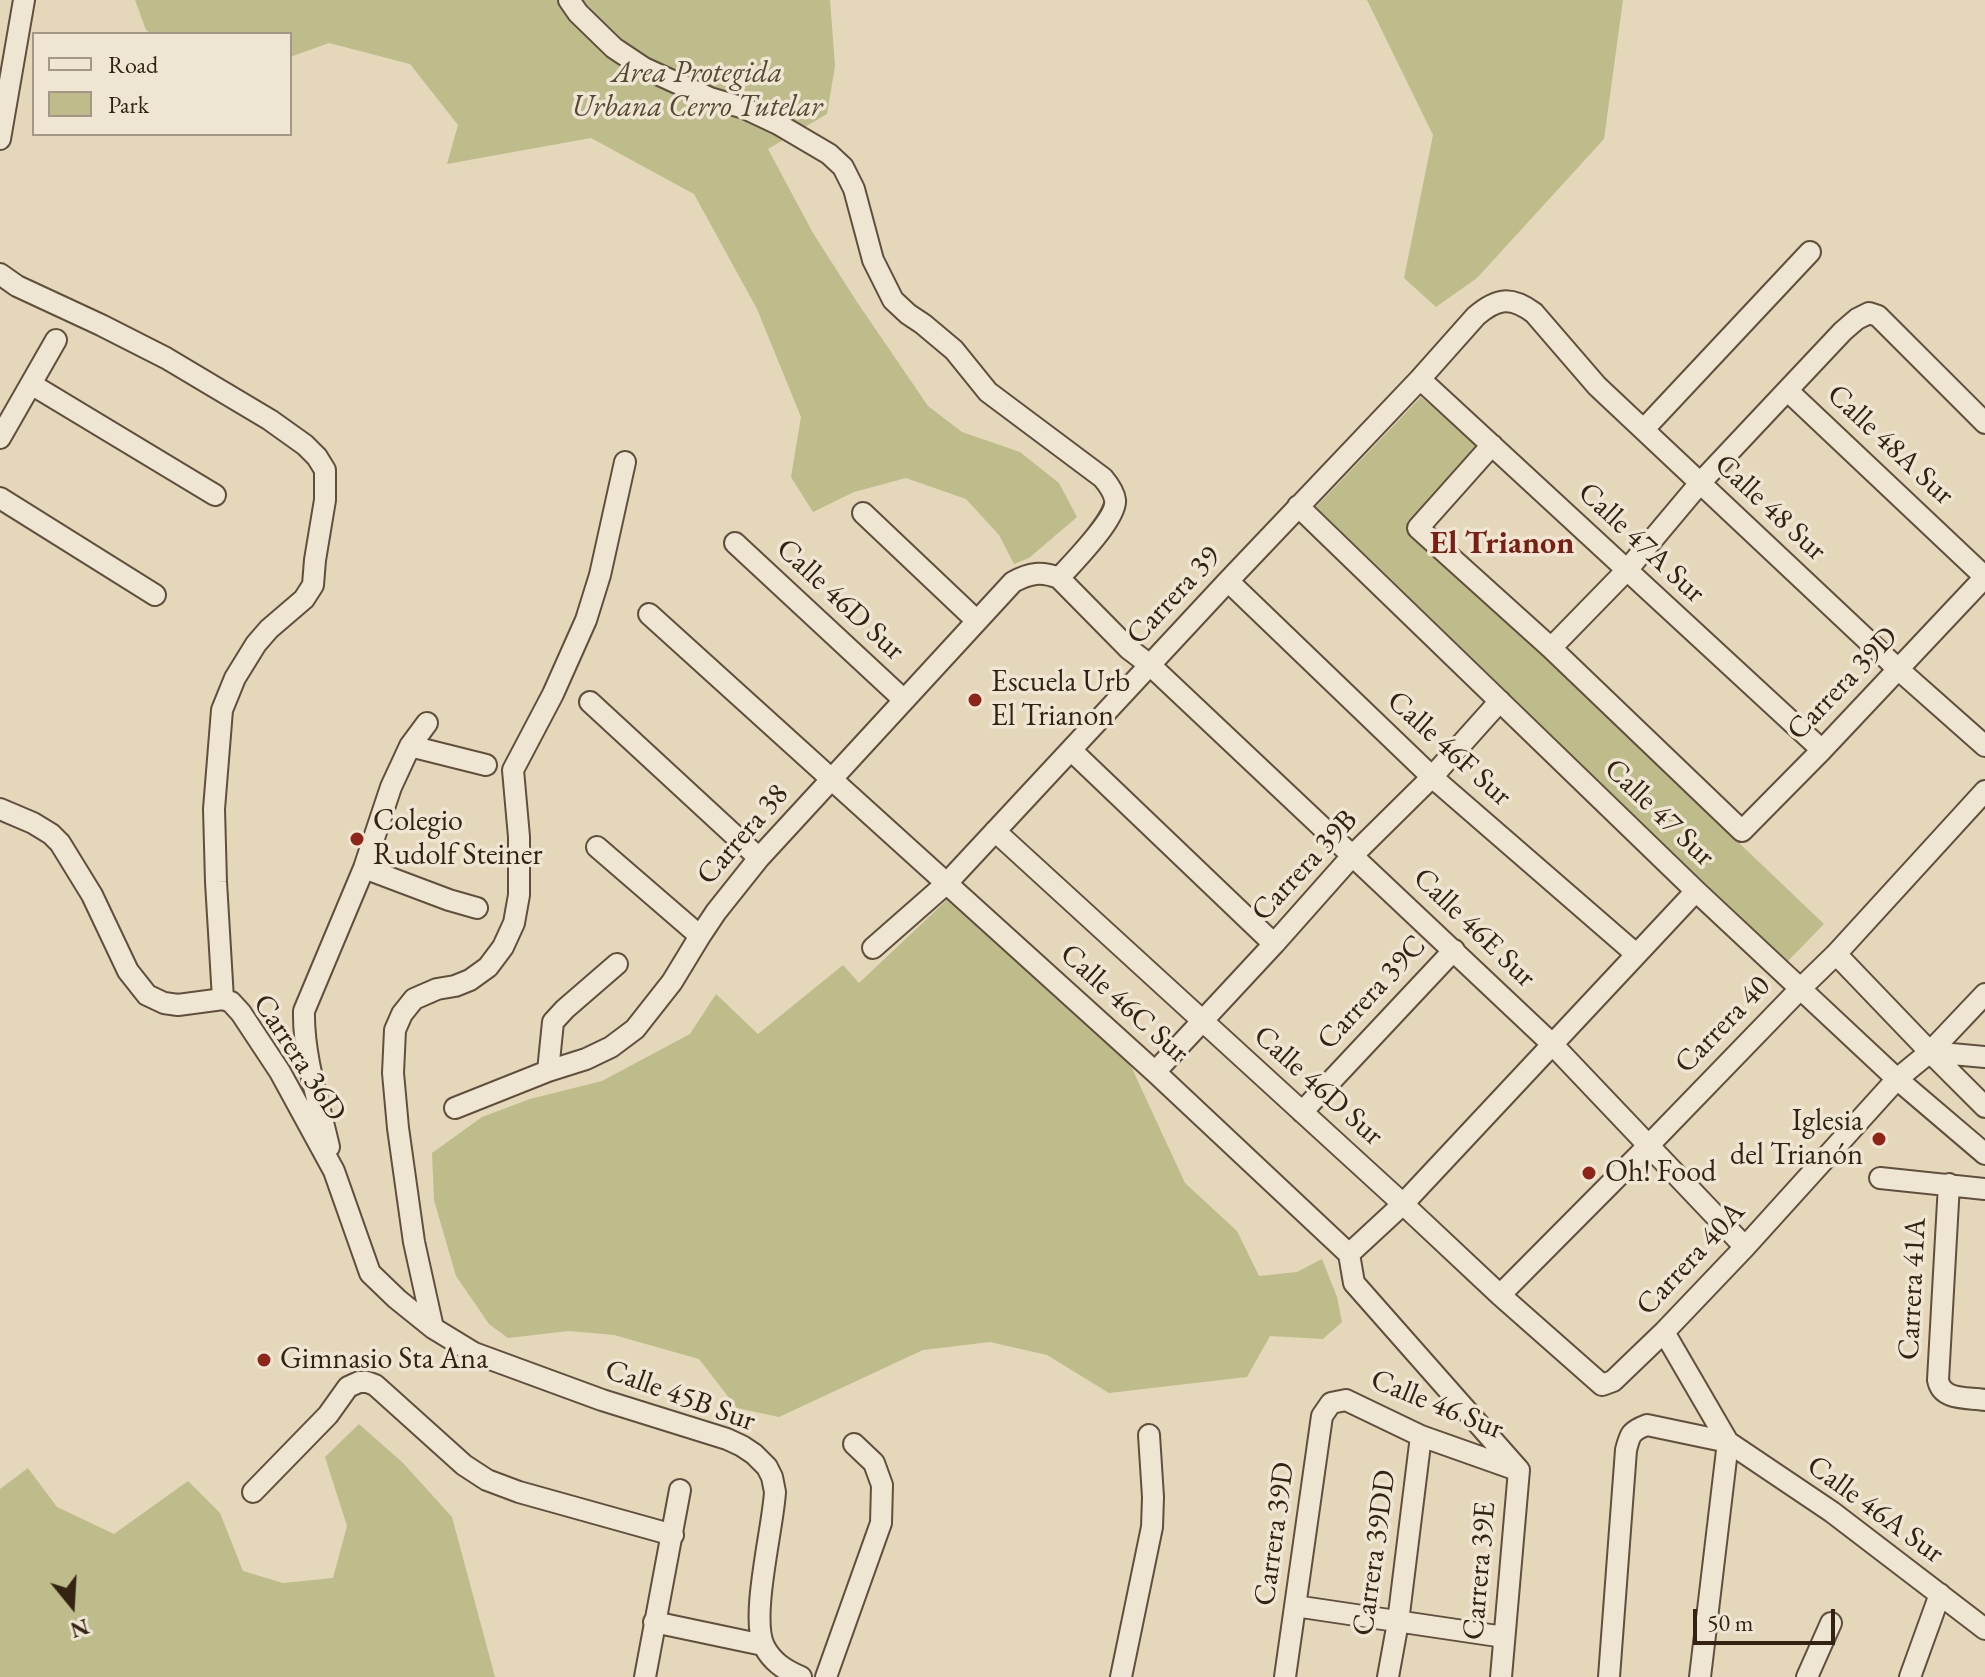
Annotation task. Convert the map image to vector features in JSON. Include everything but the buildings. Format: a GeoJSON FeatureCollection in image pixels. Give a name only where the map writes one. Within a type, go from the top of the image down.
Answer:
{"type":"FeatureCollection","features":[{"type":"Feature","properties":{"kind":"street"},"geometry":{"type":"LineString","coordinates":[[0,139],[24,0]]}},
{"type":"Feature","properties":{"kind":"street"},"geometry":{"type":"LineString","coordinates":[[569,0],[614,48],[644,68],[778,124],[817,146],[843,167],[854,189],[873,260],[893,300],[954,350],[988,392],[1108,484],[1116,505],[1094,540],[1059,578],[1129,649],[1150,665]]}},
{"type":"Feature","properties":{"kind":"street"},"geometry":{"type":"LineString","coordinates":[[1644,429],[1810,252]]}},
{"type":"Feature","properties":{"kind":"street"},"geometry":{"type":"LineString","coordinates":[[0,274],[17,286],[166,358],[270,420],[305,445],[325,470],[325,500],[313,585],[304,599],[256,644],[235,678],[222,710],[214,809],[223,999]]}},
{"type":"Feature","properties":{"kind":"street","name":"Carrera 39"},"geometry":{"type":"LineString","coordinates":[[873,948],[947,883],[1487,307],[1502,301],[1523,305]]}},
{"type":"Feature","properties":{"kind":"street","name":"Calle 48 Sur"},"geometry":{"type":"LineString","coordinates":[[1523,305],[1549,329],[1597,386],[1898,669],[1985,746]]}},
{"type":"Feature","properties":{"kind":"street"},"geometry":{"type":"LineString","coordinates":[[1551,648],[1627,570],[1700,483],[1857,319],[1869,313],[1878,316],[1985,423]]}},
{"type":"Feature","properties":{"kind":"street"},"geometry":{"type":"LineString","coordinates":[[0,438],[56,340]]}},
{"type":"Feature","properties":{"kind":"street","name":"Calle 47A Sur"},"geometry":{"type":"LineString","coordinates":[[1420,379],[1822,750]]}},
{"type":"Feature","properties":{"kind":"street"},"geometry":{"type":"LineString","coordinates":[[31,384],[215,495]]}},
{"type":"Feature","properties":{"kind":"street","name":"Calle 48A Sur"},"geometry":{"type":"LineString","coordinates":[[1788,391],[1985,577]]}},
{"type":"Feature","properties":{"kind":"street","name":"Calle 47 Sur"},"geometry":{"type":"LineString","coordinates":[[1492,445],[1418,528],[1551,648],[1742,831]]}},
{"type":"Feature","properties":{"kind":"street"},"geometry":{"type":"LineString","coordinates":[[433,1328],[414,1242],[398,1128],[393,1073],[395,1030],[414,999],[470,980],[488,967],[503,947],[514,923],[519,895],[519,837],[513,770],[553,694],[586,620],[600,575],[625,462]]}},
{"type":"Feature","properties":{"kind":"street"},"geometry":{"type":"LineString","coordinates":[[0,498],[155,595]]}},
{"type":"Feature","properties":{"kind":"street","name":"Calle 47 Sur"},"geometry":{"type":"LineString","coordinates":[[1298,506],[1696,891],[1897,1079],[1985,1154]]}},
{"type":"Feature","properties":{"kind":"street"},"geometry":{"type":"LineString","coordinates":[[863,513],[977,621]]}},
{"type":"Feature","properties":{"kind":"street","name":"Calle 46D Sur"},"geometry":{"type":"LineString","coordinates":[[735,543],[904,700]]}},
{"type":"Feature","properties":{"kind":"street","name":"Carrera 38"},"geometry":{"type":"LineString","coordinates":[[455,1108],[586,1059],[611,1047],[635,1029],[759,858],[1013,582],[1034,573],[1059,578]]}},
{"type":"Feature","properties":{"kind":"street","name":"Carrera 39D"},"geometry":{"type":"LineString","coordinates":[[1742,831],[1985,577]]}},
{"type":"Feature","properties":{"kind":"street","name":"Calle 46F Sur"},"geometry":{"type":"LineString","coordinates":[[1228,581],[1432,777],[1636,954]]}},
{"type":"Feature","properties":{"kind":"street","name":"Calle 46C Sur"},"geometry":{"type":"LineString","coordinates":[[649,614],[1155,1072],[1349,1254],[1354,1283],[1519,1470]]}},
{"type":"Feature","properties":{"kind":"street","name":"Calle 46E Sur"},"geometry":{"type":"LineString","coordinates":[[1150,665],[1552,1044],[1745,1247]]}},
{"type":"Feature","properties":{"kind":"street","name":"Carrera 39B"},"geometry":{"type":"LineString","coordinates":[[1155,1072],[1353,855],[1432,777],[1500,701]]}},
{"type":"Feature","properties":{"kind":"street"},"geometry":{"type":"LineString","coordinates":[[590,702],[759,858]]}},
{"type":"Feature","properties":{"kind":"street"},"geometry":{"type":"LineString","coordinates":[[334,1171],[310,1064],[304,1011],[364,868],[391,787],[410,746],[427,723]]}},
{"type":"Feature","properties":{"kind":"street"},"geometry":{"type":"LineString","coordinates":[[410,746],[486,765]]}},
{"type":"Feature","properties":{"kind":"street"},"geometry":{"type":"LineString","coordinates":[[1071,750],[1274,944]]}},
{"type":"Feature","properties":{"kind":"street","name":"Carrera 40"},"geometry":{"type":"LineString","coordinates":[[1500,1295],[1836,954],[1985,791]]}},
{"type":"Feature","properties":{"kind":"street","name":"Carrera 36D"},"geometry":{"type":"LineString","coordinates":[[0,809],[33,823],[60,843],[92,895],[128,971],[147,995],[178,1005],[223,999],[231,1002],[241,1013],[280,1072],[334,1171],[370,1273]]}},
{"type":"Feature","properties":{"kind":"street","name":"Calle 46D Sur"},"geometry":{"type":"LineString","coordinates":[[995,831],[1602,1385]]}},
{"type":"Feature","properties":{"kind":"street"},"geometry":{"type":"LineString","coordinates":[[597,847],[700,936]]}},
{"type":"Feature","properties":{"kind":"street"},"geometry":{"type":"LineString","coordinates":[[364,868],[477,908]]}},
{"type":"Feature","properties":{"kind":"street"},"geometry":{"type":"LineString","coordinates":[[1349,1254],[1403,1204],[1696,891]]}},
{"type":"Feature","properties":{"kind":"street","name":"Carrera 39C"},"geometry":{"type":"LineString","coordinates":[[1302,1112],[1454,950]]}},
{"type":"Feature","properties":{"kind":"street"},"geometry":{"type":"LineString","coordinates":[[1836,954],[1985,1107]]}},
{"type":"Feature","properties":{"kind":"street"},"geometry":{"type":"LineString","coordinates":[[548,1071],[553,1022],[617,964]]}},
{"type":"Feature","properties":{"kind":"street","name":"Carrera 40A"},"geometry":{"type":"LineString","coordinates":[[1602,1385],[1613,1381],[1664,1332],[1897,1079],[1930,1052],[1985,994]]}},
{"type":"Feature","properties":{"kind":"street"},"geometry":{"type":"LineString","coordinates":[[1930,1052],[1985,1057]]}},
{"type":"Feature","properties":{"kind":"street"},"geometry":{"type":"LineString","coordinates":[[1880,1178],[1985,1189]]}},
{"type":"Feature","properties":{"kind":"street","name":"Carrera 41A"},"geometry":{"type":"LineString","coordinates":[[1949,1184],[1938,1380],[1946,1394],[1985,1400]]}},
{"type":"Feature","properties":{"kind":"street","name":"Calle 45B Sur"},"geometry":{"type":"LineString","coordinates":[[370,1273],[433,1328],[474,1353],[602,1400],[727,1439],[754,1454],[767,1467],[775,1492],[758,1623],[763,1645]]}},
{"type":"Feature","properties":{"kind":"street","name":"Calle 46A Sur"},"geometry":{"type":"LineString","coordinates":[[1664,1332],[1728,1442]]}},
{"type":"Feature","properties":{"kind":"street"},"geometry":{"type":"LineString","coordinates":[[253,1492],[328,1415],[348,1387],[367,1382],[375,1385],[464,1465],[487,1480],[519,1492],[673,1535]]}},
{"type":"Feature","properties":{"kind":"street","name":"Calle 46 Sur"},"geometry":{"type":"LineString","coordinates":[[1331,1403],[1346,1400],[1421,1436],[1519,1470]]}},
{"type":"Feature","properties":{"kind":"street","name":"Carrera 39D"},"geometry":{"type":"LineString","coordinates":[[1285,1677],[1322,1416],[1331,1403]]}},
{"type":"Feature","properties":{"kind":"street","name":"Calle 46A Sur"},"geometry":{"type":"LineString","coordinates":[[1609,1677],[1626,1450],[1634,1430],[1647,1425],[1728,1442],[1832,1512],[1985,1629]]}},
{"type":"Feature","properties":{"kind":"street"},"geometry":{"type":"LineString","coordinates":[[1121,1677],[1152,1527],[1149,1435]]}},
{"type":"Feature","properties":{"kind":"street","name":"Carrera 39DD"},"geometry":{"type":"LineString","coordinates":[[1388,1677],[1398,1622],[1421,1436]]}},
{"type":"Feature","properties":{"kind":"street"},"geometry":{"type":"LineString","coordinates":[[1700,1677],[1728,1442]]}},
{"type":"Feature","properties":{"kind":"street"},"geometry":{"type":"LineString","coordinates":[[826,1677],[881,1523],[882,1485],[874,1463],[854,1444]]}},
{"type":"Feature","properties":{"kind":"street","name":"Carrera 39E"},"geometry":{"type":"LineString","coordinates":[[1501,1677],[1519,1470]]}},
{"type":"Feature","properties":{"kind":"street"},"geometry":{"type":"LineString","coordinates":[[645,1677],[680,1490]]}},
{"type":"Feature","properties":{"kind":"street"},"geometry":{"type":"LineString","coordinates":[[1910,1677],[1940,1594]]}},
{"type":"Feature","properties":{"kind":"street"},"geometry":{"type":"LineString","coordinates":[[1295,1606],[1504,1637]]}},
{"type":"Feature","properties":{"kind":"street"},"geometry":{"type":"LineString","coordinates":[[654,1622],[763,1645],[781,1668],[801,1677]]}},
{"type":"Feature","properties":{"kind":"street"},"geometry":{"type":"LineString","coordinates":[[1807,1677],[1831,1623]]}},
{"type":"Feature","properties":{"kind":"green space","name":"Area Protegida Urbana Cerro Tutelar"},"geometry":{"type":"Polygon","coordinates":[[[135,0],[830,0],[835,66],[827,114],[768,149],[813,233],[928,406],[962,432],[1020,452],[1059,483],[1077,517],[1029,558],[1014,564],[999,535],[966,499],[906,478],[854,492],[813,512],[791,477],[801,417],[757,309],[694,194],[591,138],[447,164],[458,125],[410,64],[329,43],[292,56],[292,32],[146,30],[135,0]]]}},
{"type":"Feature","properties":{"kind":"green space"},"geometry":{"type":"Polygon","coordinates":[[[1367,0],[1623,0],[1604,139],[1477,278],[1436,307],[1404,278],[1433,135],[1367,0]]]}},
{"type":"Feature","properties":{"kind":"green space"},"geometry":{"type":"Polygon","coordinates":[[[1421,397],[1480,449],[1410,529],[1824,924],[1787,962],[1313,510],[1421,397]]]}},
{"type":"Feature","properties":{"kind":"green space"},"geometry":{"type":"Polygon","coordinates":[[[949,898],[1130,1064],[1185,1183],[1237,1231],[1259,1276],[1297,1272],[1322,1259],[1337,1297],[1342,1322],[1323,1339],[1270,1336],[1247,1377],[1109,1393],[1047,1355],[990,1342],[923,1350],[779,1417],[737,1408],[699,1359],[614,1335],[569,1331],[508,1338],[489,1324],[456,1276],[434,1200],[432,1153],[482,1117],[530,1099],[602,1081],[690,1034],[716,994],[758,1034],[843,965],[859,983],[949,898]]]}},
{"type":"Feature","properties":{"kind":"green space"},"geometry":{"type":"Polygon","coordinates":[[[359,1424],[403,1463],[452,1517],[495,1677],[0,1677],[0,1489],[28,1468],[57,1507],[114,1534],[188,1481],[220,1513],[243,1571],[283,1583],[333,1578],[347,1526],[325,1457],[359,1424]]]}},
{"type":"Feature","properties":{"kind":"place","name":"Escuela Urb El Trianon"},"geometry":{"type":"Point","coordinates":[975,700]}},
{"type":"Feature","properties":{"kind":"place","name":"Colegio Rudolf Steiner"},"geometry":{"type":"Point","coordinates":[357,839]}},
{"type":"Feature","properties":{"kind":"place","name":"Iglesia del Trianón"},"geometry":{"type":"Point","coordinates":[1879,1139]}},
{"type":"Feature","properties":{"kind":"place","name":"Oh! Food"},"geometry":{"type":"Point","coordinates":[1589,1173]}},
{"type":"Feature","properties":{"kind":"place","name":"Gimnasio Sta Ana"},"geometry":{"type":"Point","coordinates":[264,1360]}},
{"type":"Feature","properties":{"kind":"district","name":"El Trianon"},"geometry":{"type":"Point","coordinates":[1502,544]}}]}
